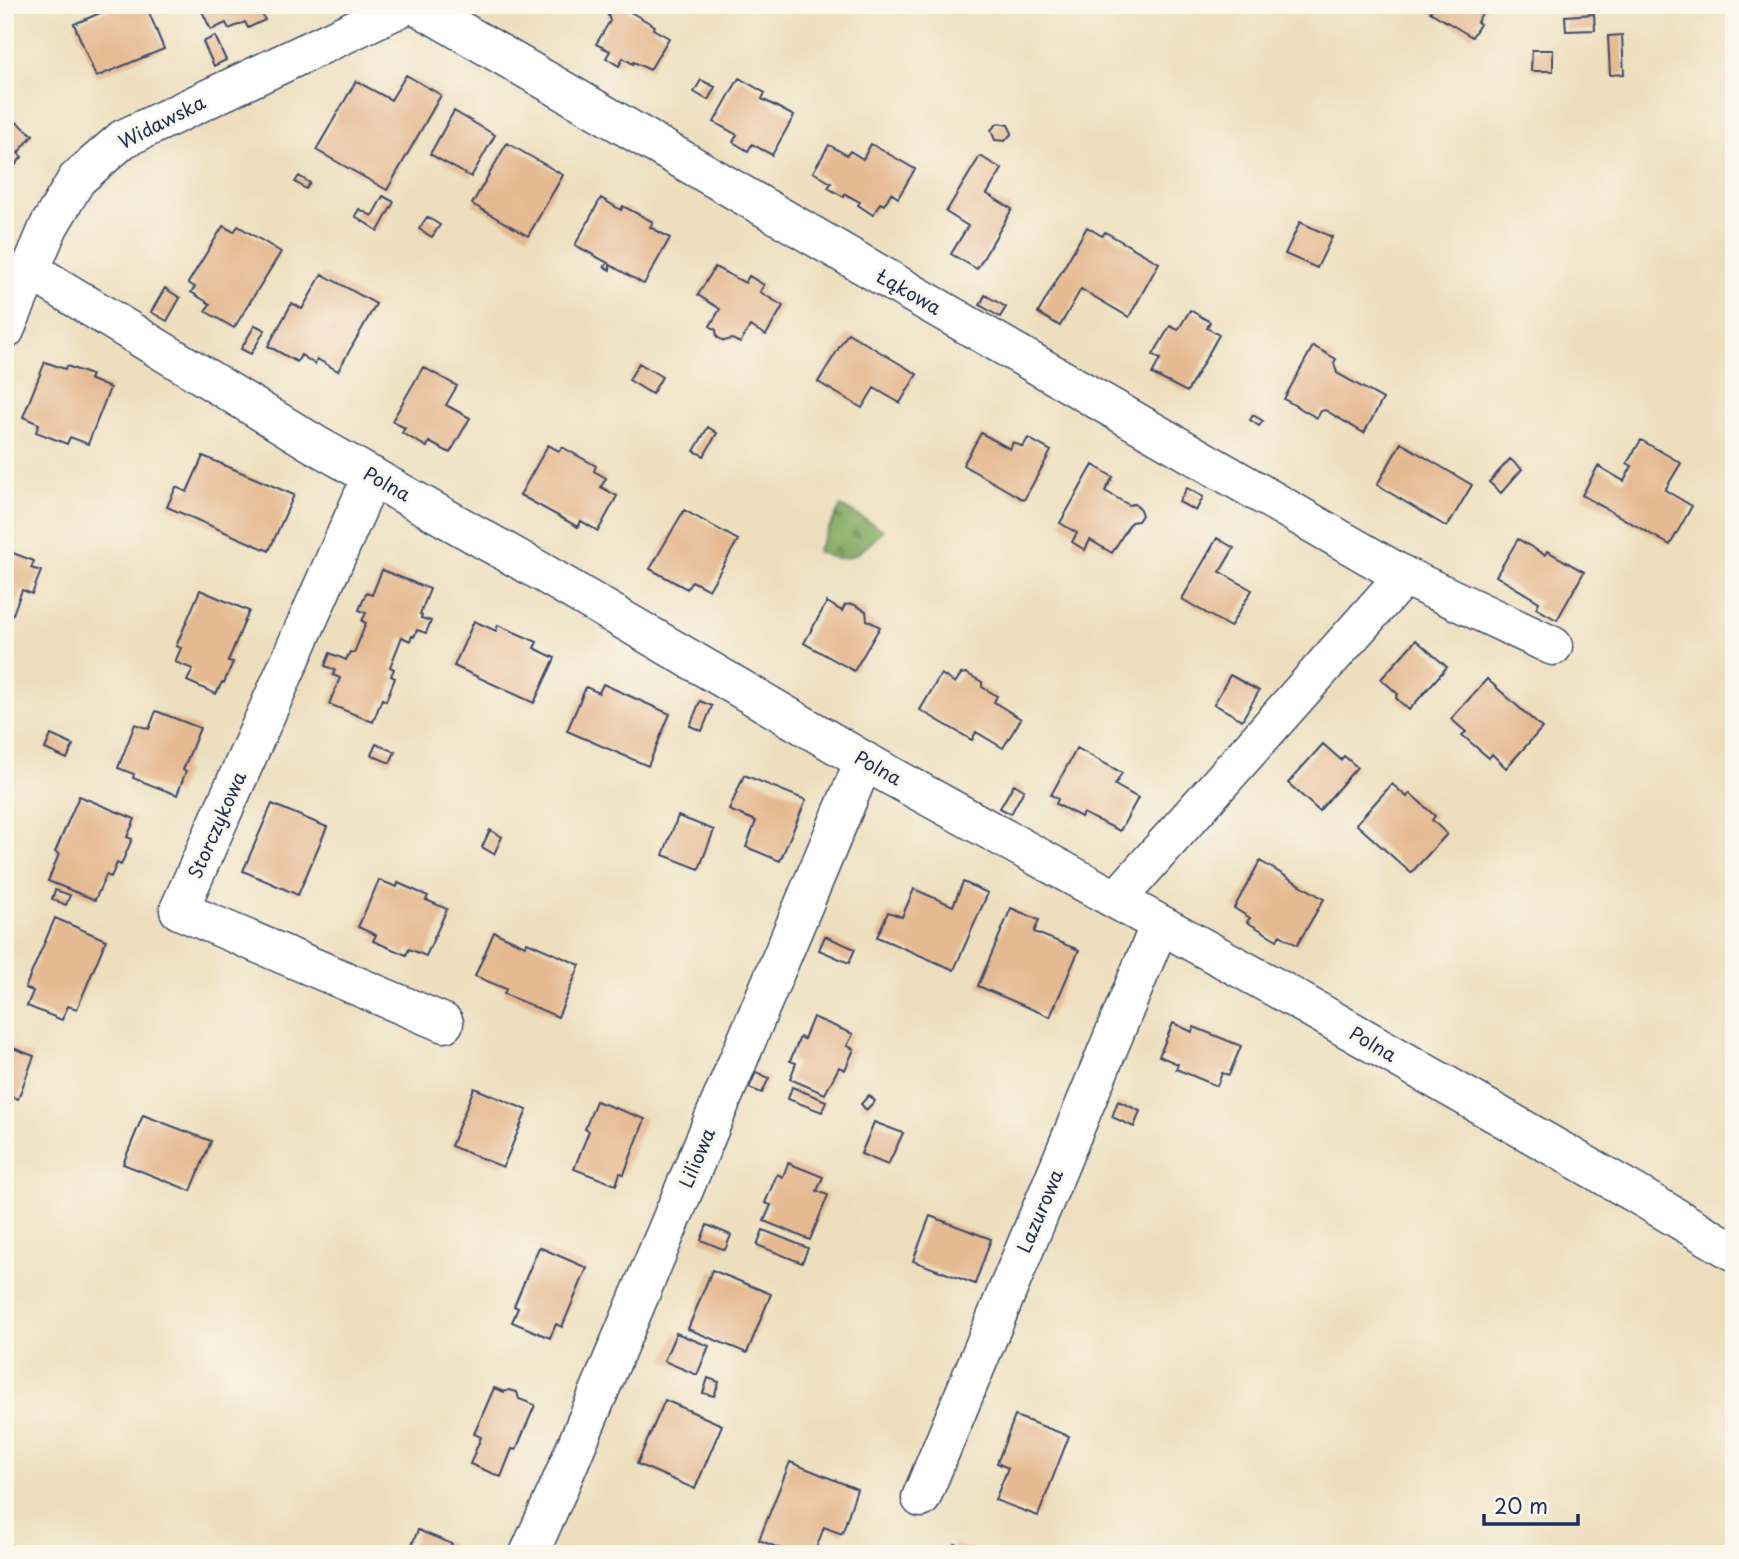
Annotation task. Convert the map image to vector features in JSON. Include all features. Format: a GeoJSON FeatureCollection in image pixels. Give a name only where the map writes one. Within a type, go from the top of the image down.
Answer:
{"type":"FeatureCollection","features":[{"type":"Feature","properties":{"kind":"street","name":"Widawska"},"geometry":{"type":"LineString","coordinates":[[5,330],[49,226],[77,180],[123,139],[394,8]]}},
{"type":"Feature","properties":{"kind":"street","name":"Łąkowa"},"geometry":{"type":"LineString","coordinates":[[394,8],[902,288],[1404,576],[1553,646]]}},
{"type":"Feature","properties":{"kind":"street","name":"Polna"},"geometry":{"type":"LineString","coordinates":[[30,270],[304,438],[538,570],[864,761],[1290,996],[1734,1252]]}},
{"type":"Feature","properties":{"kind":"street","name":"Storczykowa"},"geometry":{"type":"LineString","coordinates":[[372,476],[179,910],[444,1023]]}},
{"type":"Feature","properties":{"kind":"street"},"geometry":{"type":"LineString","coordinates":[[1116,900],[1404,576]]}},
{"type":"Feature","properties":{"kind":"street","name":"Liliowa"},"geometry":{"type":"LineString","coordinates":[[529,1554],[864,761]]}},
{"type":"Feature","properties":{"kind":"street","name":"Lazurowa"},"geometry":{"type":"LineString","coordinates":[[921,1497],[1160,924]]}},
{"type":"Feature","properties":{"kind":"green space"},"geometry":{"type":"Polygon","coordinates":[[[841,506],[883,530],[861,551],[846,558],[828,556],[817,551],[841,506]]]}},
{"type":"Feature","properties":{"kind":"building"},"geometry":{"type":"Polygon","coordinates":[[[119,5],[146,5],[164,49],[96,77],[74,24],[119,5]]]}},
{"type":"Feature","properties":{"kind":"building"},"geometry":{"type":"Polygon","coordinates":[[[199,5],[281,5],[262,14],[265,20],[248,28],[245,22],[229,29],[226,23],[211,30],[199,5]]]}},
{"type":"Feature","properties":{"kind":"building"},"geometry":{"type":"Polygon","coordinates":[[[618,5],[655,26],[653,29],[669,38],[650,70],[623,58],[619,66],[606,58],[610,51],[596,44],[610,21],[608,15],[618,5]]]}},
{"type":"Feature","properties":{"kind":"building"},"geometry":{"type":"Polygon","coordinates":[[[1434,5],[1487,5],[1472,37],[1430,12],[1434,5]]]}},
{"type":"Feature","properties":{"kind":"building"},"geometry":{"type":"Polygon","coordinates":[[[1546,5],[1588,5],[1588,7],[1547,10],[1546,5]]]}},
{"type":"Feature","properties":{"kind":"building"},"geometry":{"type":"Polygon","coordinates":[[[1594,14],[1595,30],[1566,31],[1565,16],[1594,14]]]}},
{"type":"Feature","properties":{"kind":"building"},"geometry":{"type":"Polygon","coordinates":[[[1622,35],[1624,74],[1610,75],[1608,36],[1622,35]]]}},
{"type":"Feature","properties":{"kind":"building"},"geometry":{"type":"Polygon","coordinates":[[[215,36],[226,60],[214,66],[203,42],[215,36]]]}},
{"type":"Feature","properties":{"kind":"building"},"geometry":{"type":"Polygon","coordinates":[[[1532,50],[1553,50],[1553,71],[1531,71],[1532,50]]]}},
{"type":"Feature","properties":{"kind":"building"},"geometry":{"type":"Polygon","coordinates":[[[406,75],[441,95],[387,190],[316,150],[356,81],[391,100],[406,75]]]}},
{"type":"Feature","properties":{"kind":"building"},"geometry":{"type":"Polygon","coordinates":[[[739,78],[765,93],[762,99],[794,116],[772,155],[752,144],[748,151],[733,142],[737,135],[714,122],[739,78]]]}},
{"type":"Feature","properties":{"kind":"building"},"geometry":{"type":"Polygon","coordinates":[[[701,80],[715,87],[708,100],[694,92],[701,80]]]}},
{"type":"Feature","properties":{"kind":"building"},"geometry":{"type":"Polygon","coordinates":[[[454,111],[495,135],[471,177],[430,154],[454,111]]]}},
{"type":"Feature","properties":{"kind":"building"},"geometry":{"type":"Polygon","coordinates":[[[5,113],[33,135],[18,153],[22,157],[5,178],[5,113]]]}},
{"type":"Feature","properties":{"kind":"building"},"geometry":{"type":"Polygon","coordinates":[[[998,123],[1008,125],[1012,133],[1005,141],[995,140],[991,130],[998,123]]]}},
{"type":"Feature","properties":{"kind":"building"},"geometry":{"type":"Polygon","coordinates":[[[507,143],[563,175],[528,236],[472,204],[507,143]]]}},
{"type":"Feature","properties":{"kind":"building"},"geometry":{"type":"Polygon","coordinates":[[[871,144],[915,169],[898,198],[891,193],[884,205],[880,203],[873,215],[858,205],[860,202],[828,188],[831,183],[813,172],[829,145],[847,155],[850,151],[863,159],[871,144]]]}},
{"type":"Feature","properties":{"kind":"building"},"geometry":{"type":"Polygon","coordinates":[[[980,156],[1002,169],[987,194],[1012,209],[977,269],[951,254],[968,226],[946,212],[980,156]]]}},
{"type":"Feature","properties":{"kind":"building"},"geometry":{"type":"Polygon","coordinates":[[[299,176],[310,183],[306,189],[295,182],[299,176]]]}},
{"type":"Feature","properties":{"kind":"building"},"geometry":{"type":"Polygon","coordinates":[[[383,196],[394,202],[378,231],[355,216],[359,209],[372,216],[383,196]]]}},
{"type":"Feature","properties":{"kind":"building"},"geometry":{"type":"Polygon","coordinates":[[[601,198],[621,210],[623,206],[653,222],[650,227],[670,238],[644,284],[610,265],[610,270],[604,267],[608,263],[575,245],[601,198]]]}},
{"type":"Feature","properties":{"kind":"building"},"geometry":{"type":"Polygon","coordinates":[[[427,217],[440,225],[432,237],[419,229],[427,217]]]}},
{"type":"Feature","properties":{"kind":"building"},"geometry":{"type":"Polygon","coordinates":[[[1300,222],[1332,237],[1317,268],[1285,254],[1300,222]]]}},
{"type":"Feature","properties":{"kind":"building"},"geometry":{"type":"Polygon","coordinates":[[[223,226],[234,232],[238,226],[281,252],[234,328],[205,311],[210,304],[191,292],[195,287],[188,283],[223,226]]]}},
{"type":"Feature","properties":{"kind":"building"},"geometry":{"type":"Polygon","coordinates":[[[1087,227],[1102,236],[1105,232],[1159,263],[1129,317],[1081,289],[1060,326],[1038,313],[1087,227]]]}},
{"type":"Feature","properties":{"kind":"building"},"geometry":{"type":"Polygon","coordinates":[[[715,267],[745,283],[749,276],[764,285],[760,292],[783,306],[766,335],[750,326],[740,343],[732,339],[724,341],[717,337],[716,330],[710,326],[720,309],[698,295],[715,267]]]}},
{"type":"Feature","properties":{"kind":"building"},"geometry":{"type":"Polygon","coordinates":[[[322,274],[376,304],[338,371],[317,359],[315,364],[301,355],[297,362],[268,346],[292,303],[302,309],[322,274]]]}},
{"type":"Feature","properties":{"kind":"building"},"geometry":{"type":"Polygon","coordinates":[[[165,288],[180,298],[167,321],[151,312],[165,288]]]}},
{"type":"Feature","properties":{"kind":"building"},"geometry":{"type":"Polygon","coordinates":[[[985,295],[1006,307],[1000,317],[980,305],[985,295]]]}},
{"type":"Feature","properties":{"kind":"building"},"geometry":{"type":"Polygon","coordinates":[[[1190,310],[1210,322],[1207,328],[1219,335],[1187,392],[1152,374],[1160,359],[1153,355],[1170,326],[1178,330],[1190,310]]]}},
{"type":"Feature","properties":{"kind":"building"},"geometry":{"type":"Polygon","coordinates":[[[255,325],[265,330],[251,354],[241,349],[255,325]]]}},
{"type":"Feature","properties":{"kind":"building"},"geometry":{"type":"Polygon","coordinates":[[[848,333],[917,374],[900,403],[874,388],[862,408],[818,382],[848,333]]]}},
{"type":"Feature","properties":{"kind":"building"},"geometry":{"type":"Polygon","coordinates":[[[1313,346],[1336,359],[1334,363],[1337,373],[1383,399],[1364,433],[1325,410],[1321,411],[1317,418],[1284,399],[1313,346]]]}},
{"type":"Feature","properties":{"kind":"building"},"geometry":{"type":"Polygon","coordinates":[[[45,362],[65,369],[67,366],[91,375],[89,379],[110,388],[88,444],[70,437],[67,444],[36,432],[39,424],[23,417],[45,362]]]}},
{"type":"Feature","properties":{"kind":"building"},"geometry":{"type":"Polygon","coordinates":[[[639,363],[662,377],[652,394],[629,380],[639,363]]]}},
{"type":"Feature","properties":{"kind":"building"},"geometry":{"type":"Polygon","coordinates":[[[423,367],[457,386],[446,405],[470,418],[450,453],[429,442],[427,447],[402,433],[405,428],[392,421],[423,367]]]}},
{"type":"Feature","properties":{"kind":"building"},"geometry":{"type":"Polygon","coordinates":[[[1253,415],[1263,421],[1259,426],[1250,420],[1253,415]]]}},
{"type":"Feature","properties":{"kind":"building"},"geometry":{"type":"Polygon","coordinates":[[[708,427],[717,433],[704,456],[694,451],[708,427]]]}},
{"type":"Feature","properties":{"kind":"building"},"geometry":{"type":"Polygon","coordinates":[[[981,433],[1010,449],[1013,442],[1023,447],[1028,438],[1051,451],[1024,500],[963,465],[981,433]]]}},
{"type":"Feature","properties":{"kind":"building"},"geometry":{"type":"Polygon","coordinates":[[[1641,440],[1681,463],[1665,490],[1692,506],[1670,545],[1582,495],[1598,466],[1624,481],[1632,466],[1627,463],[1641,440]]]}},
{"type":"Feature","properties":{"kind":"building"},"geometry":{"type":"Polygon","coordinates":[[[1401,443],[1472,485],[1447,527],[1377,485],[1401,443]]]}},
{"type":"Feature","properties":{"kind":"building"},"geometry":{"type":"Polygon","coordinates":[[[548,445],[559,451],[562,447],[596,466],[594,471],[606,478],[601,487],[617,496],[598,531],[581,521],[578,527],[520,495],[548,445]]]}},
{"type":"Feature","properties":{"kind":"building"},"geometry":{"type":"Polygon","coordinates":[[[203,456],[294,495],[269,551],[167,507],[176,487],[187,492],[203,456]]]}},
{"type":"Feature","properties":{"kind":"building"},"geometry":{"type":"Polygon","coordinates":[[[1510,459],[1522,469],[1501,493],[1489,482],[1510,459]]]}},
{"type":"Feature","properties":{"kind":"building"},"geometry":{"type":"Polygon","coordinates":[[[1093,465],[1113,477],[1105,491],[1129,505],[1139,507],[1142,515],[1138,521],[1131,522],[1112,553],[1090,540],[1085,550],[1072,542],[1077,533],[1060,523],[1093,465]]]}},
{"type":"Feature","properties":{"kind":"building"},"geometry":{"type":"Polygon","coordinates":[[[1187,488],[1203,497],[1196,511],[1179,502],[1187,488]]]}},
{"type":"Feature","properties":{"kind":"building"},"geometry":{"type":"Polygon","coordinates":[[[684,510],[738,540],[709,590],[692,581],[687,589],[650,569],[684,510]]]}},
{"type":"Feature","properties":{"kind":"building"},"geometry":{"type":"Polygon","coordinates":[[[1217,538],[1234,548],[1220,572],[1252,590],[1230,627],[1182,599],[1217,538]]]}},
{"type":"Feature","properties":{"kind":"building"},"geometry":{"type":"Polygon","coordinates":[[[1518,539],[1545,555],[1547,551],[1584,572],[1557,620],[1536,608],[1539,602],[1496,576],[1518,539]]]}},
{"type":"Feature","properties":{"kind":"building"},"geometry":{"type":"Polygon","coordinates":[[[5,550],[34,561],[31,568],[41,571],[32,594],[22,590],[13,614],[5,611],[5,550]]]}},
{"type":"Feature","properties":{"kind":"building"},"geometry":{"type":"Polygon","coordinates":[[[382,570],[430,589],[420,614],[421,618],[431,621],[426,633],[417,630],[410,641],[402,637],[390,667],[394,669],[391,676],[395,678],[386,701],[382,699],[373,722],[329,704],[340,678],[333,675],[335,670],[325,666],[330,653],[346,660],[350,652],[354,653],[366,623],[362,621],[366,613],[359,610],[366,593],[372,595],[382,570]]]}},
{"type":"Feature","properties":{"kind":"building"},"geometry":{"type":"Polygon","coordinates":[[[200,590],[249,611],[228,661],[233,662],[216,694],[187,681],[193,669],[175,662],[181,648],[176,646],[200,590]]]}},
{"type":"Feature","properties":{"kind":"building"},"geometry":{"type":"Polygon","coordinates":[[[827,602],[842,611],[845,605],[853,604],[866,611],[867,620],[880,627],[854,671],[804,643],[827,602]]]}},
{"type":"Feature","properties":{"kind":"building"},"geometry":{"type":"Polygon","coordinates":[[[474,621],[496,631],[498,625],[537,642],[534,648],[555,658],[534,703],[454,666],[474,621]]]}},
{"type":"Feature","properties":{"kind":"building"},"geometry":{"type":"Polygon","coordinates":[[[1416,640],[1447,667],[1409,710],[1396,698],[1398,694],[1381,679],[1416,640]]]}},
{"type":"Feature","properties":{"kind":"building"},"geometry":{"type":"Polygon","coordinates":[[[966,673],[982,682],[982,687],[997,696],[994,702],[1021,719],[1003,748],[976,732],[972,740],[920,710],[941,674],[955,683],[961,674],[966,673]]]}},
{"type":"Feature","properties":{"kind":"building"},"geometry":{"type":"Polygon","coordinates":[[[1230,675],[1259,691],[1242,720],[1214,704],[1230,675]]]}},
{"type":"Feature","properties":{"kind":"building"},"geometry":{"type":"Polygon","coordinates":[[[1487,679],[1542,728],[1506,768],[1492,754],[1489,758],[1462,735],[1466,732],[1451,719],[1487,679]]]}},
{"type":"Feature","properties":{"kind":"building"},"geometry":{"type":"Polygon","coordinates":[[[603,684],[670,714],[648,766],[567,731],[586,687],[599,693],[603,684]]]}},
{"type":"Feature","properties":{"kind":"building"},"geometry":{"type":"Polygon","coordinates":[[[700,701],[712,706],[702,731],[690,726],[700,701]]]}},
{"type":"Feature","properties":{"kind":"building"},"geometry":{"type":"Polygon","coordinates":[[[156,711],[200,728],[183,770],[186,771],[177,795],[133,778],[134,774],[118,768],[135,724],[149,729],[156,711]]]}},
{"type":"Feature","properties":{"kind":"building"},"geometry":{"type":"Polygon","coordinates":[[[51,735],[73,745],[67,759],[45,749],[51,735]]]}},
{"type":"Feature","properties":{"kind":"building"},"geometry":{"type":"Polygon","coordinates":[[[376,744],[395,752],[390,763],[371,755],[376,744]]]}},
{"type":"Feature","properties":{"kind":"building"},"geometry":{"type":"Polygon","coordinates":[[[1323,744],[1341,760],[1344,756],[1357,767],[1319,811],[1288,783],[1323,744]]]}},
{"type":"Feature","properties":{"kind":"building"},"geometry":{"type":"Polygon","coordinates":[[[1077,748],[1122,773],[1115,785],[1138,798],[1120,831],[1083,813],[1081,817],[1056,804],[1058,799],[1051,795],[1077,748]]]}},
{"type":"Feature","properties":{"kind":"building"},"geometry":{"type":"Polygon","coordinates":[[[744,775],[806,800],[780,861],[746,847],[756,821],[729,810],[744,775]]]}},
{"type":"Feature","properties":{"kind":"building"},"geometry":{"type":"Polygon","coordinates":[[[1014,784],[1024,790],[1011,814],[1000,808],[1014,784]]]}},
{"type":"Feature","properties":{"kind":"building"},"geometry":{"type":"Polygon","coordinates":[[[1392,784],[1407,797],[1410,793],[1435,816],[1432,820],[1447,834],[1411,873],[1356,824],[1392,784]]]}},
{"type":"Feature","properties":{"kind":"building"},"geometry":{"type":"Polygon","coordinates":[[[79,796],[135,819],[127,837],[132,839],[121,865],[117,863],[111,877],[106,875],[95,900],[48,881],[59,854],[55,852],[79,796]]]}},
{"type":"Feature","properties":{"kind":"building"},"geometry":{"type":"Polygon","coordinates":[[[272,804],[327,827],[298,895],[243,871],[272,804]]]}},
{"type":"Feature","properties":{"kind":"building"},"geometry":{"type":"Polygon","coordinates":[[[678,816],[714,830],[699,869],[663,855],[678,816]]]}},
{"type":"Feature","properties":{"kind":"building"},"geometry":{"type":"Polygon","coordinates":[[[490,830],[502,837],[494,854],[482,847],[490,830]]]}},
{"type":"Feature","properties":{"kind":"building"},"geometry":{"type":"Polygon","coordinates":[[[1260,861],[1324,899],[1297,945],[1280,935],[1277,940],[1247,922],[1250,918],[1234,908],[1260,861]]]}},
{"type":"Feature","properties":{"kind":"building"},"geometry":{"type":"Polygon","coordinates":[[[379,880],[397,887],[398,883],[428,896],[426,900],[447,909],[426,956],[409,949],[406,955],[373,941],[376,935],[358,927],[379,880]]]}},
{"type":"Feature","properties":{"kind":"building"},"geometry":{"type":"Polygon","coordinates":[[[963,882],[988,893],[954,970],[877,937],[888,912],[902,917],[914,889],[953,906],[963,882]]]}},
{"type":"Feature","properties":{"kind":"building"},"geometry":{"type":"Polygon","coordinates":[[[55,890],[70,895],[66,905],[52,899],[55,890]]]}},
{"type":"Feature","properties":{"kind":"building"},"geometry":{"type":"Polygon","coordinates":[[[1011,908],[1039,920],[1034,932],[1079,950],[1050,1017],[978,986],[1011,908]]]}},
{"type":"Feature","properties":{"kind":"building"},"geometry":{"type":"Polygon","coordinates":[[[55,918],[106,940],[77,1009],[68,1006],[62,1020],[27,1006],[33,991],[25,988],[55,918]]]}},
{"type":"Feature","properties":{"kind":"building"},"geometry":{"type":"Polygon","coordinates":[[[494,932],[525,946],[527,942],[580,965],[558,1017],[504,994],[506,989],[475,976],[494,932]]]}},
{"type":"Feature","properties":{"kind":"building"},"geometry":{"type":"Polygon","coordinates":[[[825,936],[855,949],[849,963],[819,950],[825,936]]]}},
{"type":"Feature","properties":{"kind":"building"},"geometry":{"type":"Polygon","coordinates":[[[813,1017],[853,1034],[847,1046],[854,1049],[845,1070],[839,1067],[825,1094],[790,1079],[796,1063],[790,1061],[800,1037],[804,1039],[813,1017]]]}},
{"type":"Feature","properties":{"kind":"building"},"geometry":{"type":"Polygon","coordinates":[[[1173,1023],[1192,1032],[1194,1027],[1241,1046],[1229,1075],[1222,1073],[1217,1086],[1176,1069],[1178,1064],[1159,1056],[1173,1023]]]}},
{"type":"Feature","properties":{"kind":"building"},"geometry":{"type":"Polygon","coordinates":[[[5,1045],[34,1056],[18,1099],[5,1094],[5,1045]]]}},
{"type":"Feature","properties":{"kind":"building"},"geometry":{"type":"Polygon","coordinates":[[[756,1072],[769,1078],[762,1093],[749,1088],[756,1072]]]}},
{"type":"Feature","properties":{"kind":"building"},"geometry":{"type":"Polygon","coordinates":[[[792,1087],[826,1101],[822,1112],[788,1099],[792,1087]]]}},
{"type":"Feature","properties":{"kind":"building"},"geometry":{"type":"Polygon","coordinates":[[[474,1088],[527,1110],[503,1167],[451,1146],[474,1088]]]}},
{"type":"Feature","properties":{"kind":"building"},"geometry":{"type":"Polygon","coordinates":[[[869,1095],[875,1101],[866,1110],[861,1104],[869,1095]]]}},
{"type":"Feature","properties":{"kind":"building"},"geometry":{"type":"Polygon","coordinates":[[[596,1101],[645,1119],[624,1174],[620,1173],[616,1185],[574,1169],[589,1131],[585,1129],[596,1101]]]}},
{"type":"Feature","properties":{"kind":"building"},"geometry":{"type":"Polygon","coordinates":[[[1118,1101],[1140,1111],[1134,1127],[1112,1117],[1118,1101]]]}},
{"type":"Feature","properties":{"kind":"building"},"geometry":{"type":"Polygon","coordinates":[[[143,1115],[211,1141],[191,1191],[123,1164],[143,1115]]]}},
{"type":"Feature","properties":{"kind":"building"},"geometry":{"type":"Polygon","coordinates":[[[874,1122],[903,1133],[888,1165],[861,1154],[874,1122]]]}},
{"type":"Feature","properties":{"kind":"building"},"geometry":{"type":"Polygon","coordinates":[[[788,1163],[823,1177],[817,1191],[828,1195],[810,1240],[764,1221],[771,1205],[765,1203],[777,1174],[783,1177],[788,1163]]]}},
{"type":"Feature","properties":{"kind":"building"},"geometry":{"type":"Polygon","coordinates":[[[930,1216],[991,1239],[975,1284],[913,1261],[930,1216]]]}},
{"type":"Feature","properties":{"kind":"building"},"geometry":{"type":"Polygon","coordinates":[[[707,1225],[731,1235],[725,1250],[701,1240],[707,1225]]]}},
{"type":"Feature","properties":{"kind":"building"},"geometry":{"type":"Polygon","coordinates":[[[763,1230],[808,1248],[802,1263],[757,1245],[763,1230]]]}},
{"type":"Feature","properties":{"kind":"building"},"geometry":{"type":"Polygon","coordinates":[[[539,1247],[587,1268],[562,1327],[556,1324],[550,1338],[512,1322],[518,1308],[514,1306],[539,1247]]]}},
{"type":"Feature","properties":{"kind":"building"},"geometry":{"type":"Polygon","coordinates":[[[712,1270],[771,1294],[747,1353],[688,1329],[712,1270]]]}},
{"type":"Feature","properties":{"kind":"building"},"geometry":{"type":"Polygon","coordinates":[[[676,1333],[709,1346],[697,1375],[664,1361],[676,1333]]]}},
{"type":"Feature","properties":{"kind":"building"},"geometry":{"type":"Polygon","coordinates":[[[708,1378],[719,1382],[714,1396],[703,1393],[708,1378]]]}},
{"type":"Feature","properties":{"kind":"building"},"geometry":{"type":"Polygon","coordinates":[[[494,1388],[504,1392],[517,1392],[519,1399],[535,1405],[501,1477],[470,1464],[481,1437],[474,1434],[494,1388]]]}},
{"type":"Feature","properties":{"kind":"building"},"geometry":{"type":"Polygon","coordinates":[[[665,1400],[722,1425],[695,1489],[637,1464],[665,1400]]]}},
{"type":"Feature","properties":{"kind":"building"},"geometry":{"type":"Polygon","coordinates":[[[1015,1416],[1069,1436],[1038,1516],[995,1500],[1008,1468],[997,1463],[1015,1416]]]}},
{"type":"Feature","properties":{"kind":"building"},"geometry":{"type":"Polygon","coordinates":[[[790,1462],[857,1489],[842,1534],[824,1527],[814,1554],[793,1554],[759,1540],[790,1462]]]}},
{"type":"Feature","properties":{"kind":"building"},"geometry":{"type":"Polygon","coordinates":[[[418,1530],[452,1544],[448,1554],[408,1554],[418,1530]]]}},
{"type":"Feature","properties":{"kind":"building"},"geometry":{"type":"Polygon","coordinates":[[[955,1544],[982,1553],[982,1554],[951,1554],[955,1544]]]}}]}
